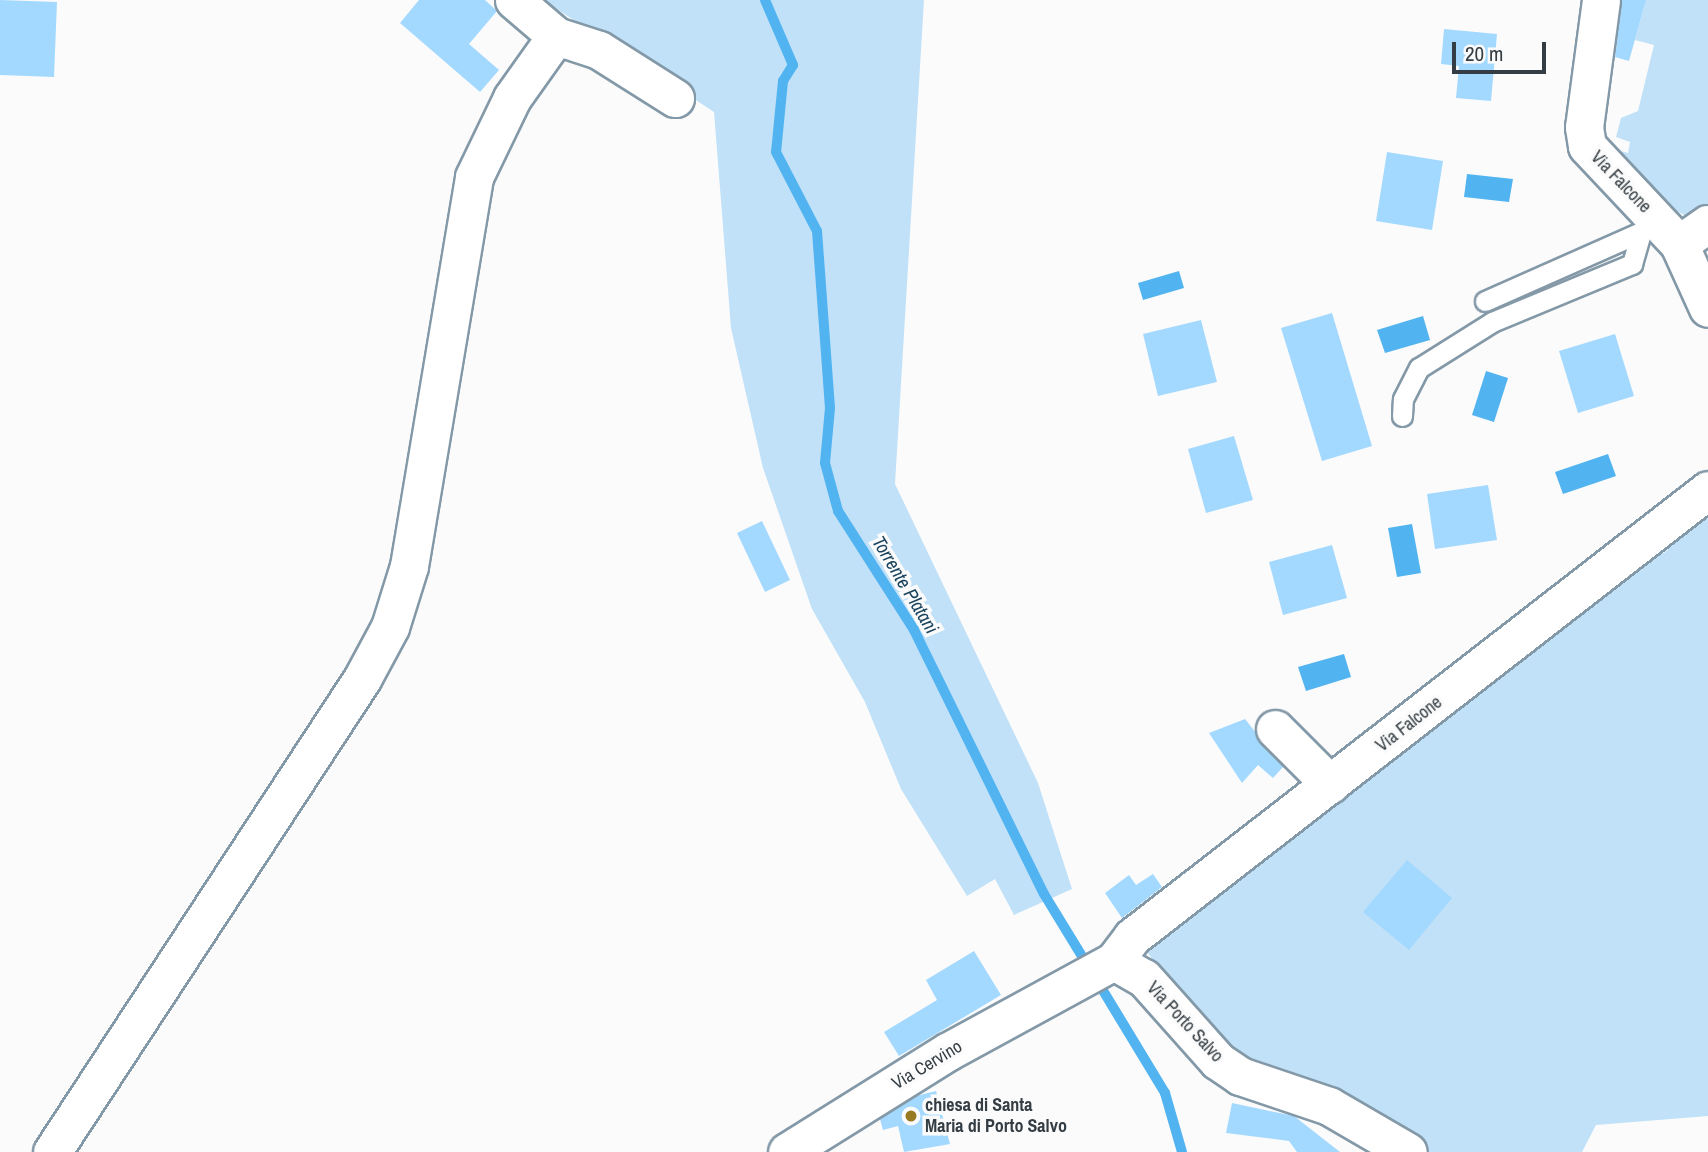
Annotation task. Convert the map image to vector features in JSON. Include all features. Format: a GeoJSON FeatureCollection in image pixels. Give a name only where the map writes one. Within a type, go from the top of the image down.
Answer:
{"type":"FeatureCollection","features":[{"type":"Feature","properties":{"kind":"street","name":"Via Falcone"},"geometry":{"type":"LineString","coordinates":[[1601,0],[1584,127],[1587,146],[1693,234],[1708,308]]}},
{"type":"Feature","properties":{"kind":"street"},"geometry":{"type":"LineString","coordinates":[[517,2],[556,36],[599,50],[675,98]]}},
{"type":"Feature","properties":{"kind":"street"},"geometry":{"type":"LineString","coordinates":[[52,1152],[362,679],[390,628],[409,566],[474,177],[512,98],[556,36]]}},
{"type":"Feature","properties":{"kind":"street","name":"Via Falcone"},"geometry":{"type":"LineString","coordinates":[[1114,961],[1132,937],[1708,490]]}},
{"type":"Feature","properties":{"kind":"street"},"geometry":{"type":"LineString","coordinates":[[1275,729],[1330,784]]}},
{"type":"Feature","properties":{"kind":"street","name":"Via Cervino"},"geometry":{"type":"LineString","coordinates":[[787,1152],[947,1052],[1114,961]]}},
{"type":"Feature","properties":{"kind":"street","name":"Via Porto Salvo"},"geometry":{"type":"LineString","coordinates":[[1114,961],[1144,978],[1218,1061],[1240,1076],[1329,1107],[1408,1152]]}},
{"type":"Feature","properties":{"kind":"lane"},"geometry":{"type":"LineString","coordinates":[[1402,416],[1403,399],[1419,368],[1492,322],[1632,264],[1641,232],[1485,300]]}},
{"type":"Feature","properties":{"kind":"shaded area"},"geometry":{"type":"Polygon","coordinates":[[[543,0],[924,0],[895,484],[1038,783],[1072,889],[1014,915],[995,879],[967,896],[901,789],[865,702],[812,609],[763,468],[731,328],[714,112],[543,0]]]}},
{"type":"Feature","properties":{"kind":"shaded area"},"geometry":{"type":"Polygon","coordinates":[[[1635,0],[1708,0],[1708,209],[1686,216],[1665,205],[1598,145],[1628,153],[1630,142],[1616,137],[1621,118],[1638,111],[1654,45],[1635,40],[1645,3],[1635,0]]]}},
{"type":"Feature","properties":{"kind":"shaded area"},"geometry":{"type":"Polygon","coordinates":[[[1708,506],[1708,1116],[1596,1125],[1582,1152],[1429,1152],[1334,1097],[1268,1077],[1208,1039],[1141,943],[1654,549],[1664,553],[1674,544],[1672,536],[1708,506]]]}},
{"type":"Feature","properties":{"kind":"water"},"geometry":{"type":"Polygon","coordinates":[[[1467,174],[1513,179],[1509,202],[1464,197],[1467,174]]]}},
{"type":"Feature","properties":{"kind":"water"},"geometry":{"type":"Polygon","coordinates":[[[1179,271],[1184,288],[1143,300],[1138,283],[1179,271]]]}},
{"type":"Feature","properties":{"kind":"water"},"geometry":{"type":"Polygon","coordinates":[[[1423,316],[1430,340],[1385,353],[1377,330],[1423,316]]]}},
{"type":"Feature","properties":{"kind":"water"},"geometry":{"type":"Polygon","coordinates":[[[1486,371],[1508,378],[1494,422],[1472,415],[1486,371]]]}},
{"type":"Feature","properties":{"kind":"water"},"geometry":{"type":"Polygon","coordinates":[[[1608,454],[1616,476],[1563,494],[1555,472],[1608,454]]]}},
{"type":"Feature","properties":{"kind":"water"},"geometry":{"type":"Polygon","coordinates":[[[1412,524],[1421,573],[1397,577],[1388,528],[1412,524]]]}},
{"type":"Feature","properties":{"kind":"water"},"geometry":{"type":"Polygon","coordinates":[[[1344,654],[1351,677],[1306,691],[1298,667],[1344,654]]]}},
{"type":"Feature","properties":{"kind":"building"},"geometry":{"type":"Polygon","coordinates":[[[0,0],[57,2],[54,77],[0,75],[0,0]]]}},
{"type":"Feature","properties":{"kind":"building"},"geometry":{"type":"Polygon","coordinates":[[[419,0],[485,0],[497,11],[469,44],[499,70],[480,92],[400,23],[419,0]]]}},
{"type":"Feature","properties":{"kind":"building"},"geometry":{"type":"Polygon","coordinates":[[[1622,0],[1646,0],[1629,61],[1615,57],[1622,0]]]}},
{"type":"Feature","properties":{"kind":"building"},"geometry":{"type":"Polygon","coordinates":[[[1444,29],[1497,34],[1491,101],[1456,98],[1459,66],[1441,64],[1444,29]]]}},
{"type":"Feature","properties":{"kind":"building"},"geometry":{"type":"Polygon","coordinates":[[[1387,152],[1443,161],[1432,230],[1376,221],[1387,152]]]}},
{"type":"Feature","properties":{"kind":"building"},"geometry":{"type":"Polygon","coordinates":[[[1332,313],[1372,446],[1322,461],[1281,328],[1332,313]]]}},
{"type":"Feature","properties":{"kind":"building"},"geometry":{"type":"Polygon","coordinates":[[[1201,320],[1217,382],[1158,396],[1143,334],[1201,320]]]}},
{"type":"Feature","properties":{"kind":"building"},"geometry":{"type":"Polygon","coordinates":[[[1615,334],[1634,396],[1578,413],[1559,351],[1615,334]]]}},
{"type":"Feature","properties":{"kind":"building"},"geometry":{"type":"Polygon","coordinates":[[[1234,436],[1253,500],[1206,513],[1188,449],[1234,436]]]}},
{"type":"Feature","properties":{"kind":"building"},"geometry":{"type":"Polygon","coordinates":[[[1488,485],[1497,540],[1435,549],[1427,494],[1488,485]]]}},
{"type":"Feature","properties":{"kind":"building"},"geometry":{"type":"Polygon","coordinates":[[[762,521],[790,580],[765,592],[737,533],[762,521]]]}},
{"type":"Feature","properties":{"kind":"building"},"geometry":{"type":"Polygon","coordinates":[[[1332,545],[1347,598],[1283,615],[1269,562],[1332,545]]]}},
{"type":"Feature","properties":{"kind":"building"},"geometry":{"type":"Polygon","coordinates":[[[1245,719],[1283,767],[1273,778],[1258,765],[1242,783],[1209,733],[1245,719]]]}},
{"type":"Feature","properties":{"kind":"building"},"geometry":{"type":"Polygon","coordinates":[[[1407,860],[1452,898],[1409,950],[1363,912],[1407,860]]]}},
{"type":"Feature","properties":{"kind":"building"},"geometry":{"type":"Polygon","coordinates":[[[1153,874],[1162,887],[1122,918],[1105,893],[1129,875],[1136,885],[1153,874]]]}},
{"type":"Feature","properties":{"kind":"building"},"geometry":{"type":"Polygon","coordinates":[[[974,951],[1001,995],[899,1056],[884,1032],[937,1000],[926,980],[974,951]]]}},
{"type":"Feature","properties":{"kind":"building","name":"chiesa di Santa Maria di Porto Salvo"},"geometry":{"type":"Polygon","coordinates":[[[936,1091],[950,1144],[904,1152],[898,1126],[883,1130],[880,1119],[916,1096],[936,1091]]]}},
{"type":"Feature","properties":{"kind":"building"},"geometry":{"type":"Polygon","coordinates":[[[1232,1103],[1294,1116],[1340,1152],[1297,1152],[1289,1141],[1226,1133],[1232,1103]]]}},
{"type":"Feature","properties":{"kind":"waterway","name":"Torrente Platani"},"geometry":{"type":"LineString","coordinates":[[765,0],[793,65],[783,81],[776,152],[817,231],[830,408],[825,463],[838,511],[914,630],[1044,894],[1088,966]]}},
{"type":"Feature","properties":{"kind":"waterway","name":"Torrente Platani"},"geometry":{"type":"LineString","coordinates":[[1096,979],[1165,1093],[1182,1152]]}},
{"type":"Feature","properties":{"kind":"place","name":"chiesa di Santa Maria di Porto Salvo"},"geometry":{"type":"Point","coordinates":[911,1116]}}]}
